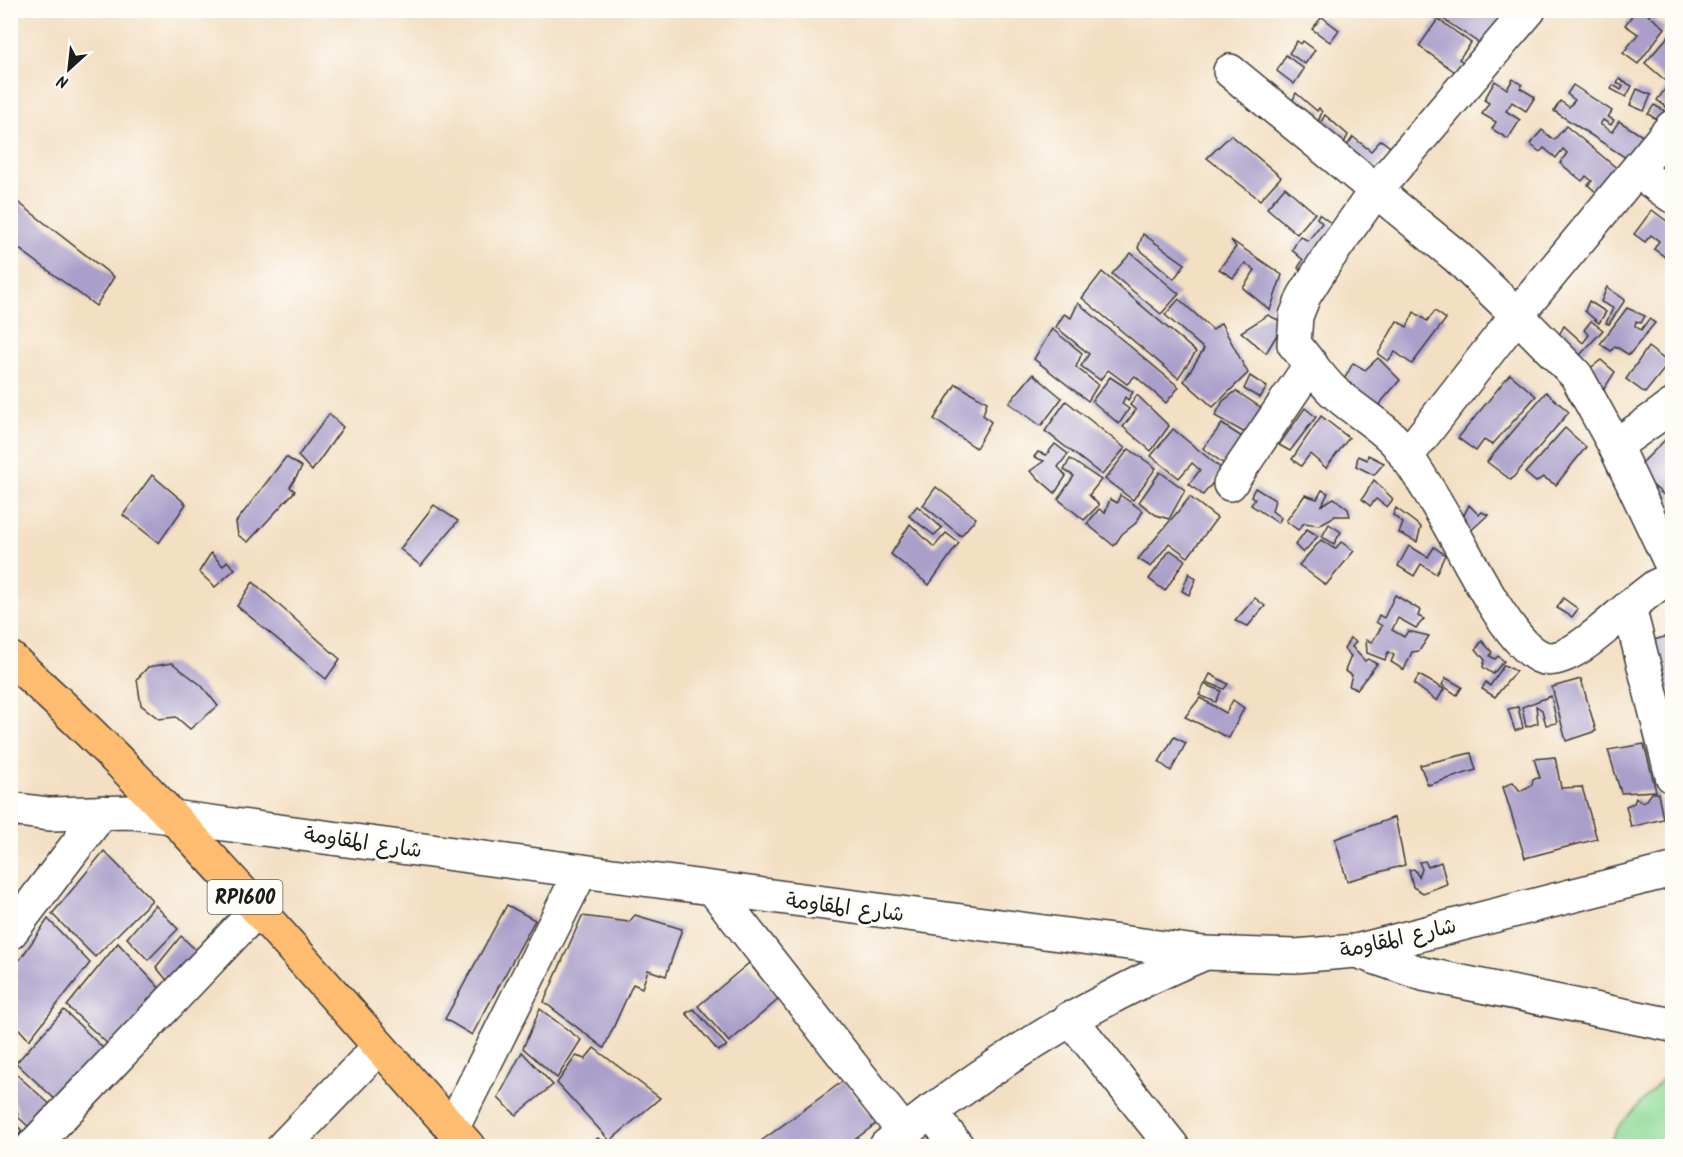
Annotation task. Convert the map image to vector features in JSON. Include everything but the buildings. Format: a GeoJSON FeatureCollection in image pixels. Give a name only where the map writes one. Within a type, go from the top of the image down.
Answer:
{"type":"FeatureCollection","features":[{"type":"Feature","properties":{"kind":"main road","name":"RP1600"},"geometry":{"type":"LineString","coordinates":[[10,658],[104,745],[172,817],[460,1138]]}},
{"type":"Feature","properties":{"kind":"street"},"geometry":{"type":"LineString","coordinates":[[1529,10],[1376,190],[1304,296],[1296,316],[1294,344],[1331,389],[1397,443],[1446,519],[1501,616],[1530,650],[1542,658],[1553,659],[1564,656],[1591,639],[1656,586],[1672,579]]}},
{"type":"Feature","properties":{"kind":"street"},"geometry":{"type":"LineString","coordinates":[[1230,71],[1457,257],[1576,375],[1615,446],[1672,566]]}},
{"type":"Feature","properties":{"kind":"street"},"geometry":{"type":"LineString","coordinates":[[1406,456],[1517,315],[1672,127]]}},
{"type":"Feature","properties":{"kind":"street"},"geometry":{"type":"LineString","coordinates":[[1637,171],[1672,196]]}},
{"type":"Feature","properties":{"kind":"street"},"geometry":{"type":"LineString","coordinates":[[1230,484],[1311,364]]}},
{"type":"Feature","properties":{"kind":"street"},"geometry":{"type":"LineString","coordinates":[[1615,446],[1672,406]]}},
{"type":"Feature","properties":{"kind":"street"},"geometry":{"type":"LineString","coordinates":[[1629,607],[1672,776]]}},
{"type":"Feature","properties":{"kind":"street","name":"شارع المقاومة"},"geometry":{"type":"LineString","coordinates":[[10,809],[49,814],[102,812],[172,817],[1204,953],[1295,956],[1356,951],[1672,870]]}},
{"type":"Feature","properties":{"kind":"street"},"geometry":{"type":"LineString","coordinates":[[10,933],[102,812]]}},
{"type":"Feature","properties":{"kind":"street"},"geometry":{"type":"LineString","coordinates":[[460,1138],[581,871]]}},
{"type":"Feature","properties":{"kind":"street"},"geometry":{"type":"LineString","coordinates":[[714,890],[895,1139],[930,1111],[1070,1018],[1151,976],[1204,953]]}},
{"type":"Feature","properties":{"kind":"street"},"geometry":{"type":"LineString","coordinates":[[33,1146],[257,910]]}},
{"type":"Feature","properties":{"kind":"street"},"geometry":{"type":"LineString","coordinates":[[1356,951],[1423,974],[1672,1025]]}},
{"type":"Feature","properties":{"kind":"street"},"geometry":{"type":"LineString","coordinates":[[1070,1018],[1172,1146]]}},
{"type":"Feature","properties":{"kind":"street"},"geometry":{"type":"LineString","coordinates":[[284,1146],[379,1047]]}},
{"type":"Feature","properties":{"kind":"street"},"geometry":{"type":"LineString","coordinates":[[930,1111],[957,1146]]}},
{"type":"Feature","properties":{"kind":"green space"},"geometry":{"type":"Polygon","coordinates":[[[1672,1069],[1672,1146],[1607,1146],[1619,1126],[1672,1069]]]}}]}
